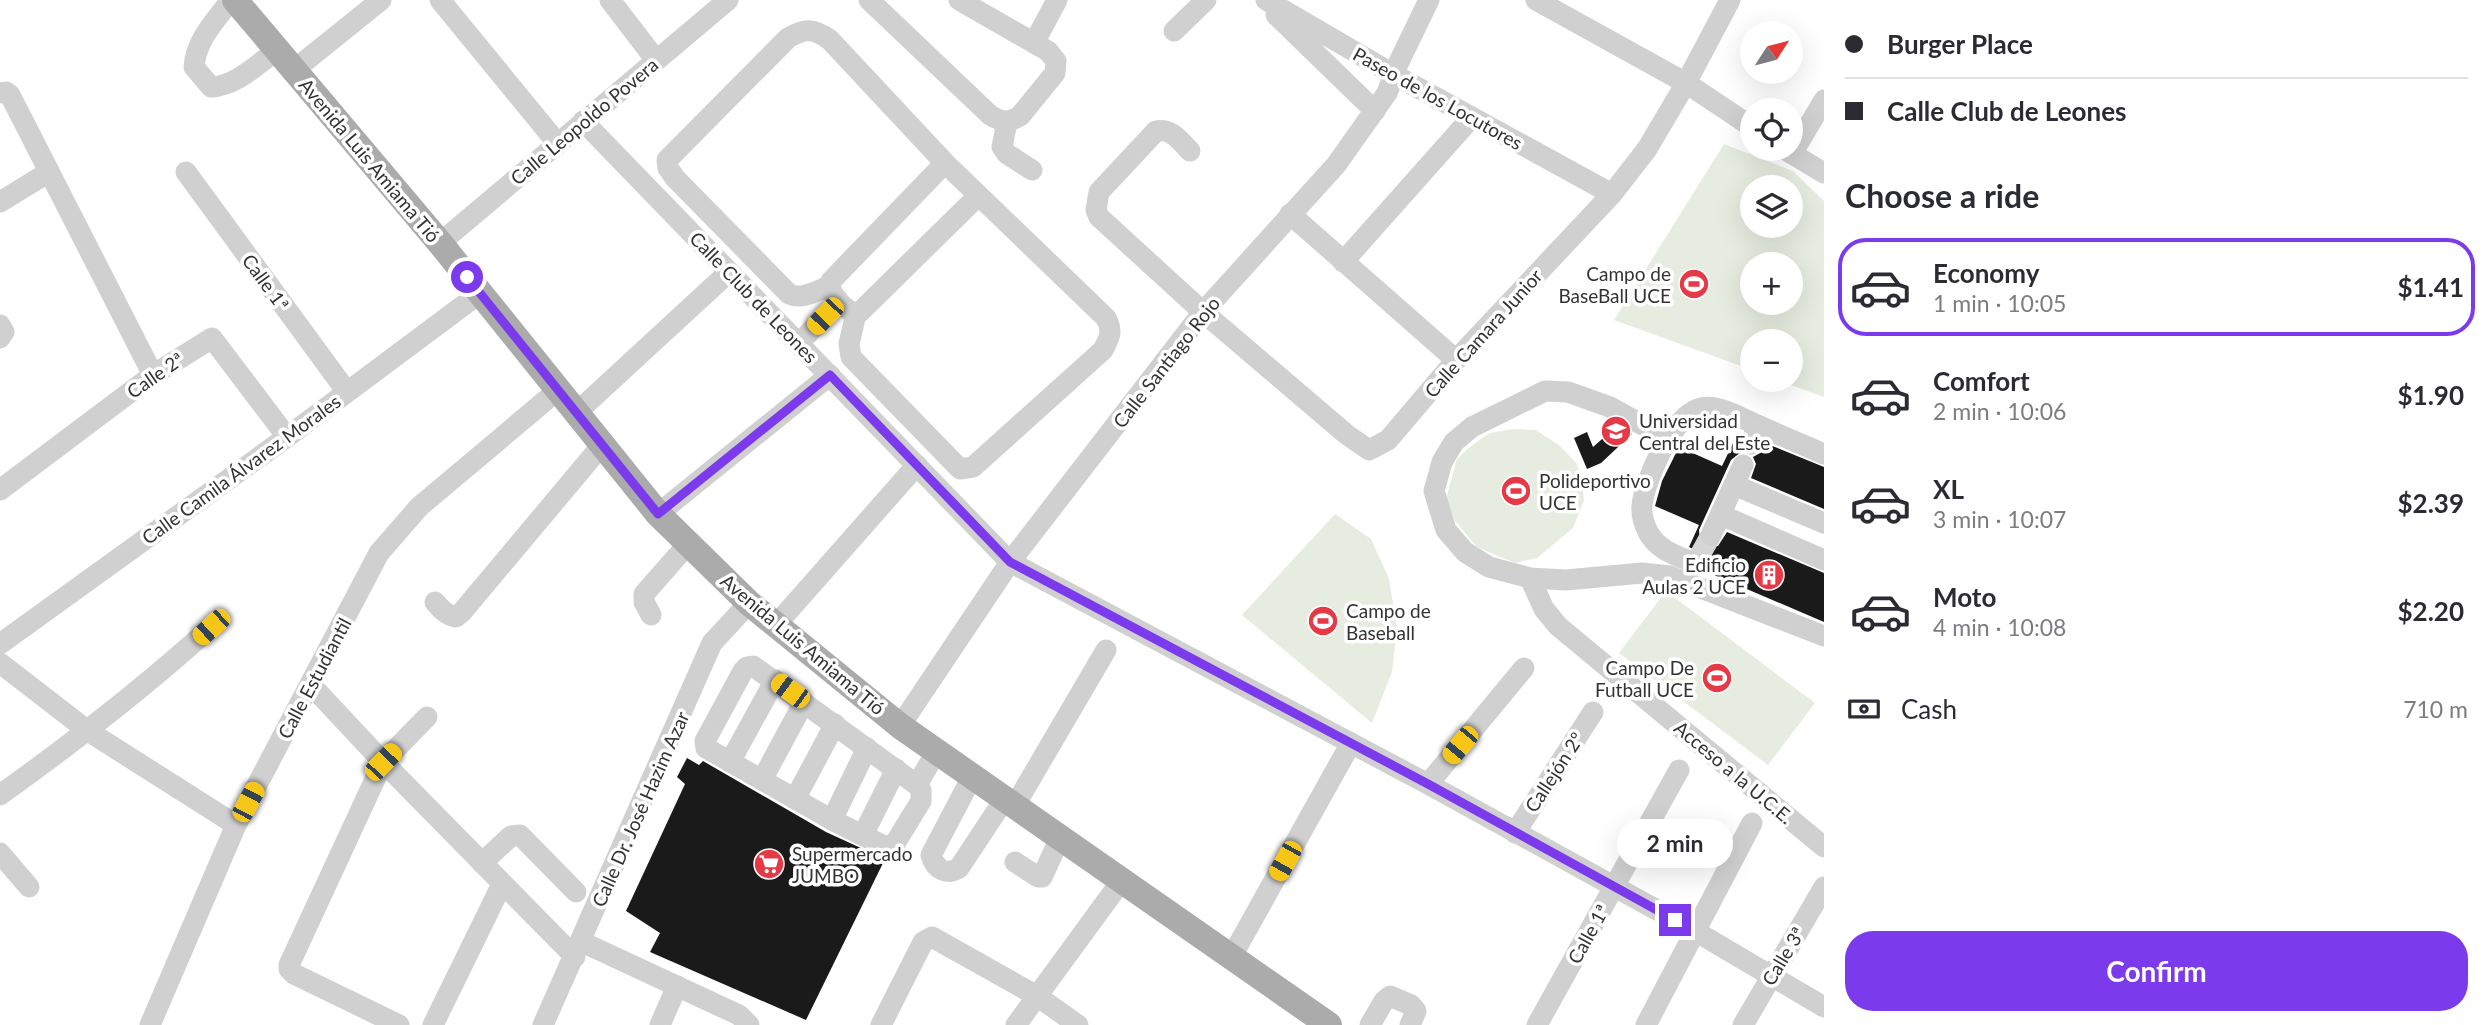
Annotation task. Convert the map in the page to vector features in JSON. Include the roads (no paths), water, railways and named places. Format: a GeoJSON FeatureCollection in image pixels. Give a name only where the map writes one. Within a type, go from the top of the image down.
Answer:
{"type":"FeatureCollection","features":[{"type":"Feature","properties":{"kind":"main road","name":"Avenida Luis Amiama Tió"},"geometry":{"type":"LineString","coordinates":[[233,0],[440,243],[658,514],[749,603],[900,726],[1329,1025]]}},
{"type":"Feature","properties":{"kind":"street"},"geometry":{"type":"LineString","coordinates":[[233,0],[206,31],[198,49],[194,68],[211,87],[220,87],[247,72],[286,60],[381,0]]}},
{"type":"Feature","properties":{"kind":"street"},"geometry":{"type":"LineString","coordinates":[[440,0],[558,144]]}},
{"type":"Feature","properties":{"kind":"street"},"geometry":{"type":"LineString","coordinates":[[610,0],[656,60]]}},
{"type":"Feature","properties":{"kind":"street"},"geometry":{"type":"LineString","coordinates":[[633,0],[637,32]]}},
{"type":"Feature","properties":{"kind":"street","name":"Calle Leopoldo Povera"},"geometry":{"type":"LineString","coordinates":[[440,243],[728,0]]}},
{"type":"Feature","properties":{"kind":"street"},"geometry":{"type":"LineString","coordinates":[[869,0],[990,115],[999,121],[1007,122],[1020,116],[1057,68],[1054,57],[959,0]]}},
{"type":"Feature","properties":{"kind":"street"},"geometry":{"type":"LineString","coordinates":[[1034,43],[1057,0]]}},
{"type":"Feature","properties":{"kind":"street"},"geometry":{"type":"LineString","coordinates":[[1174,31],[1206,0]]}},
{"type":"Feature","properties":{"kind":"street"},"geometry":{"type":"LineString","coordinates":[[1260,0],[1375,111]]}},
{"type":"Feature","properties":{"kind":"street","name":"Paseo de los Locutores"},"geometry":{"type":"LineString","coordinates":[[1266,0],[1612,194]]}},
{"type":"Feature","properties":{"kind":"street","name":"Calle Santiago Rojo"},"geometry":{"type":"LineString","coordinates":[[900,726],[1010,562],[1203,312],[1336,165],[1387,93],[1429,0]]}},
{"type":"Feature","properties":{"kind":"street"},"geometry":{"type":"LineString","coordinates":[[1536,0],[1686,83],[1740,119]]}},
{"type":"Feature","properties":{"kind":"street","name":"Calle Camara Junior"},"geometry":{"type":"LineString","coordinates":[[1203,312],[1346,434],[1369,450],[1388,440],[1457,360],[1612,194],[1647,149],[1730,0]]}},
{"type":"Feature","properties":{"kind":"street"},"geometry":{"type":"LineString","coordinates":[[841,301],[789,294],[675,178],[668,168],[667,160],[788,38],[810,29],[830,40],[945,163],[1106,318],[1111,327],[1103,350],[1016,430],[973,467],[965,470],[960,469],[851,357],[841,301],[831,281],[945,163]]}},
{"type":"Feature","properties":{"kind":"street"},"geometry":{"type":"LineString","coordinates":[[0,93],[6,92],[10,95],[153,375]]}},
{"type":"Feature","properties":{"kind":"street"},"geometry":{"type":"LineString","coordinates":[[1803,130],[1824,100]]}},
{"type":"Feature","properties":{"kind":"street"},"geometry":{"type":"LineString","coordinates":[[1343,262],[1472,117]]}},
{"type":"Feature","properties":{"kind":"street","name":"Calle Club de Leones"},"geometry":{"type":"LineString","coordinates":[[583,121],[1010,562],[1428,784],[1695,931],[1824,1007]]}},
{"type":"Feature","properties":{"kind":"street"},"geometry":{"type":"LineString","coordinates":[[1007,122],[1002,147],[1032,170]]}},
{"type":"Feature","properties":{"kind":"street"},"geometry":{"type":"LineString","coordinates":[[1190,151],[1173,134],[1164,130],[1156,131],[1099,192],[1096,210],[1100,217],[1203,312]]}},
{"type":"Feature","properties":{"kind":"street"},"geometry":{"type":"LineString","coordinates":[[1803,161],[1824,173]]}},
{"type":"Feature","properties":{"kind":"street"},"geometry":{"type":"LineString","coordinates":[[0,202],[49,172]]}},
{"type":"Feature","properties":{"kind":"street","name":"Calle 1ª"},"geometry":{"type":"LineString","coordinates":[[186,172],[347,393]]}},
{"type":"Feature","properties":{"kind":"street"},"geometry":{"type":"LineString","coordinates":[[799,343],[841,301],[978,196]]}},
{"type":"Feature","properties":{"kind":"street"},"geometry":{"type":"LineString","coordinates":[[1290,214],[1457,360]]}},
{"type":"Feature","properties":{"kind":"street"},"geometry":{"type":"LineString","coordinates":[[576,413],[729,272]]}},
{"type":"Feature","properties":{"kind":"street","name":"Calle Camila Álvarez Morales"},"geometry":{"type":"LineString","coordinates":[[0,643],[287,437],[480,293]]}},
{"type":"Feature","properties":{"kind":"street"},"geometry":{"type":"LineString","coordinates":[[0,325],[4,332],[0,338]]}},
{"type":"Feature","properties":{"kind":"street","name":"Calle 2ª"},"geometry":{"type":"LineString","coordinates":[[0,490],[153,375],[212,338],[287,437]]}},
{"type":"Feature","properties":{"kind":"street"},"geometry":{"type":"LineString","coordinates":[[658,514],[830,375]]}},
{"type":"Feature","properties":{"kind":"street","name":"Calle Estudiantil"},"geometry":{"type":"LineString","coordinates":[[149,1025],[236,825],[379,553],[419,507],[558,390]]}},
{"type":"Feature","properties":{"kind":"street"},"geometry":{"type":"LineString","coordinates":[[1668,439],[1610,407],[1569,392],[1545,391],[1472,427],[1454,442],[1442,462],[1434,491],[1446,530],[1465,552],[1489,567],[1530,578],[1566,580],[1642,573],[1670,576],[1824,636]]}},
{"type":"Feature","properties":{"kind":"street"},"geometry":{"type":"LineString","coordinates":[[1824,454],[1754,434],[1717,408],[1702,408],[1687,414],[1668,439],[1644,494],[1642,509],[1643,521],[1649,535],[1661,548],[1698,560],[1694,569],[1824,625]]}},
{"type":"Feature","properties":{"kind":"street"},"geometry":{"type":"LineString","coordinates":[[435,602],[452,616],[456,617],[462,612],[602,445]]}},
{"type":"Feature","properties":{"kind":"street"},"geometry":{"type":"LineString","coordinates":[[775,626],[917,465]]}},
{"type":"Feature","properties":{"kind":"street"},"geometry":{"type":"LineString","coordinates":[[1711,535],[1743,465]]}},
{"type":"Feature","properties":{"kind":"street"},"geometry":{"type":"LineString","coordinates":[[1734,485],[1824,523]]}},
{"type":"Feature","properties":{"kind":"street"},"geometry":{"type":"LineString","coordinates":[[1758,531],[1771,500]]}},
{"type":"Feature","properties":{"kind":"street"},"geometry":{"type":"LineString","coordinates":[[1721,515],[1824,560]]}},
{"type":"Feature","properties":{"kind":"street"},"geometry":{"type":"LineString","coordinates":[[651,615],[644,602],[644,594],[688,544]]}},
{"type":"Feature","properties":{"kind":"street","name":"Acceso a la U.C.E."},"geometry":{"type":"LineString","coordinates":[[1530,578],[1544,609],[1558,626],[1822,839]]}},
{"type":"Feature","properties":{"kind":"street","name":"Calle Dr. José Hazim Azar"},"geometry":{"type":"LineString","coordinates":[[543,1025],[712,643],[749,603]]}},
{"type":"Feature","properties":{"kind":"street"},"geometry":{"type":"LineString","coordinates":[[0,795],[160,674],[211,627]]}},
{"type":"Feature","properties":{"kind":"street"},"geometry":{"type":"LineString","coordinates":[[972,777],[931,855],[934,864],[943,871],[952,872],[958,867],[1009,803],[1106,650]]}},
{"type":"Feature","properties":{"kind":"street"},"geometry":{"type":"LineString","coordinates":[[0,663],[88,731],[236,825]]}},
{"type":"Feature","properties":{"kind":"street"},"geometry":{"type":"LineString","coordinates":[[752,666],[775,680],[804,702],[921,790],[921,800],[898,841],[890,847],[832,820],[704,745],[747,667],[752,666]]}},
{"type":"Feature","properties":{"kind":"street"},"geometry":{"type":"LineString","coordinates":[[1428,784],[1524,668]]}},
{"type":"Feature","properties":{"kind":"street"},"geometry":{"type":"LineString","coordinates":[[730,762],[775,680]]}},
{"type":"Feature","properties":{"kind":"street"},"geometry":{"type":"LineString","coordinates":[[311,685],[502,884],[578,949],[677,986],[740,1015],[749,1025]]}},
{"type":"Feature","properties":{"kind":"street"},"geometry":{"type":"LineString","coordinates":[[762,780],[804,702]]}},
{"type":"Feature","properties":{"kind":"street","name":"Callejón 2º"},"geometry":{"type":"LineString","coordinates":[[1515,833],[1593,712]]}},
{"type":"Feature","properties":{"kind":"street"},"geometry":{"type":"LineString","coordinates":[[399,1025],[294,974],[289,967],[383,762],[426,717]]}},
{"type":"Feature","properties":{"kind":"street"},"geometry":{"type":"LineString","coordinates":[[795,799],[835,724]]}},
{"type":"Feature","properties":{"kind":"street"},"geometry":{"type":"LineString","coordinates":[[1232,956],[1351,743]]}},
{"type":"Feature","properties":{"kind":"street"},"geometry":{"type":"LineString","coordinates":[[832,820],[867,748]]}},
{"type":"Feature","properties":{"kind":"street"},"geometry":{"type":"LineString","coordinates":[[917,785],[936,752]]}},
{"type":"Feature","properties":{"kind":"street"},"geometry":{"type":"LineString","coordinates":[[863,835],[896,769]]}},
{"type":"Feature","properties":{"kind":"street","name":"Calle 1ª"},"geometry":{"type":"LineString","coordinates":[[1537,1025],[1679,769]]}},
{"type":"Feature","properties":{"kind":"street"},"geometry":{"type":"LineString","coordinates":[[1646,1025],[1752,822]]}},
{"type":"Feature","properties":{"kind":"street"},"geometry":{"type":"LineString","coordinates":[[482,863],[511,835],[520,835],[576,892]]}},
{"type":"Feature","properties":{"kind":"street"},"geometry":{"type":"LineString","coordinates":[[1015,862],[1042,877],[1060,838]]}},
{"type":"Feature","properties":{"kind":"street"},"geometry":{"type":"LineString","coordinates":[[0,853],[29,887]]}},
{"type":"Feature","properties":{"kind":"street"},"geometry":{"type":"LineString","coordinates":[[1016,1025],[1122,880]]}},
{"type":"Feature","properties":{"kind":"street"},"geometry":{"type":"LineString","coordinates":[[433,1025],[502,884]]}},
{"type":"Feature","properties":{"kind":"street","name":"Calle 3ª"},"geometry":{"type":"LineString","coordinates":[[1743,1025],[1824,887]]}},
{"type":"Feature","properties":{"kind":"street"},"geometry":{"type":"LineString","coordinates":[[881,1025],[923,942],[929,937],[936,938],[1037,996],[1078,1025]]}},
{"type":"Feature","properties":{"kind":"street"},"geometry":{"type":"LineString","coordinates":[[660,1025],[677,986]]}},
{"type":"Feature","properties":{"kind":"street"},"geometry":{"type":"LineString","coordinates":[[1370,1025],[1384,1001],[1390,996],[1411,1005],[1416,1012],[1410,1025]]}},
{"type":"Feature","properties":{"kind":"tunnel"},"geometry":{"type":"LineString","coordinates":[[1700,555],[1711,535]]}},
{"type":"Feature","properties":{"kind":"place","name":"Campo de BaseBall UCE"},"geometry":{"type":"Point","coordinates":[1694,284]}},
{"type":"Feature","properties":{"kind":"place","name":"Universidad Central del Este"},"geometry":{"type":"Point","coordinates":[1616,431]}},
{"type":"Feature","properties":{"kind":"place","name":"Polideportivo UCE"},"geometry":{"type":"Point","coordinates":[1516,491]}},
{"type":"Feature","properties":{"kind":"place","name":"Edificio Aulas 2 UCE"},"geometry":{"type":"Point","coordinates":[1769,575]}},
{"type":"Feature","properties":{"kind":"place","name":"Campo de Baseball"},"geometry":{"type":"Point","coordinates":[1323,621]}},
{"type":"Feature","properties":{"kind":"place","name":"Campo De Futball UCE"},"geometry":{"type":"Point","coordinates":[1717,678]}},
{"type":"Feature","properties":{"kind":"place","name":"Supermercado JUMBO"},"geometry":{"type":"Point","coordinates":[769,864]}}]}
